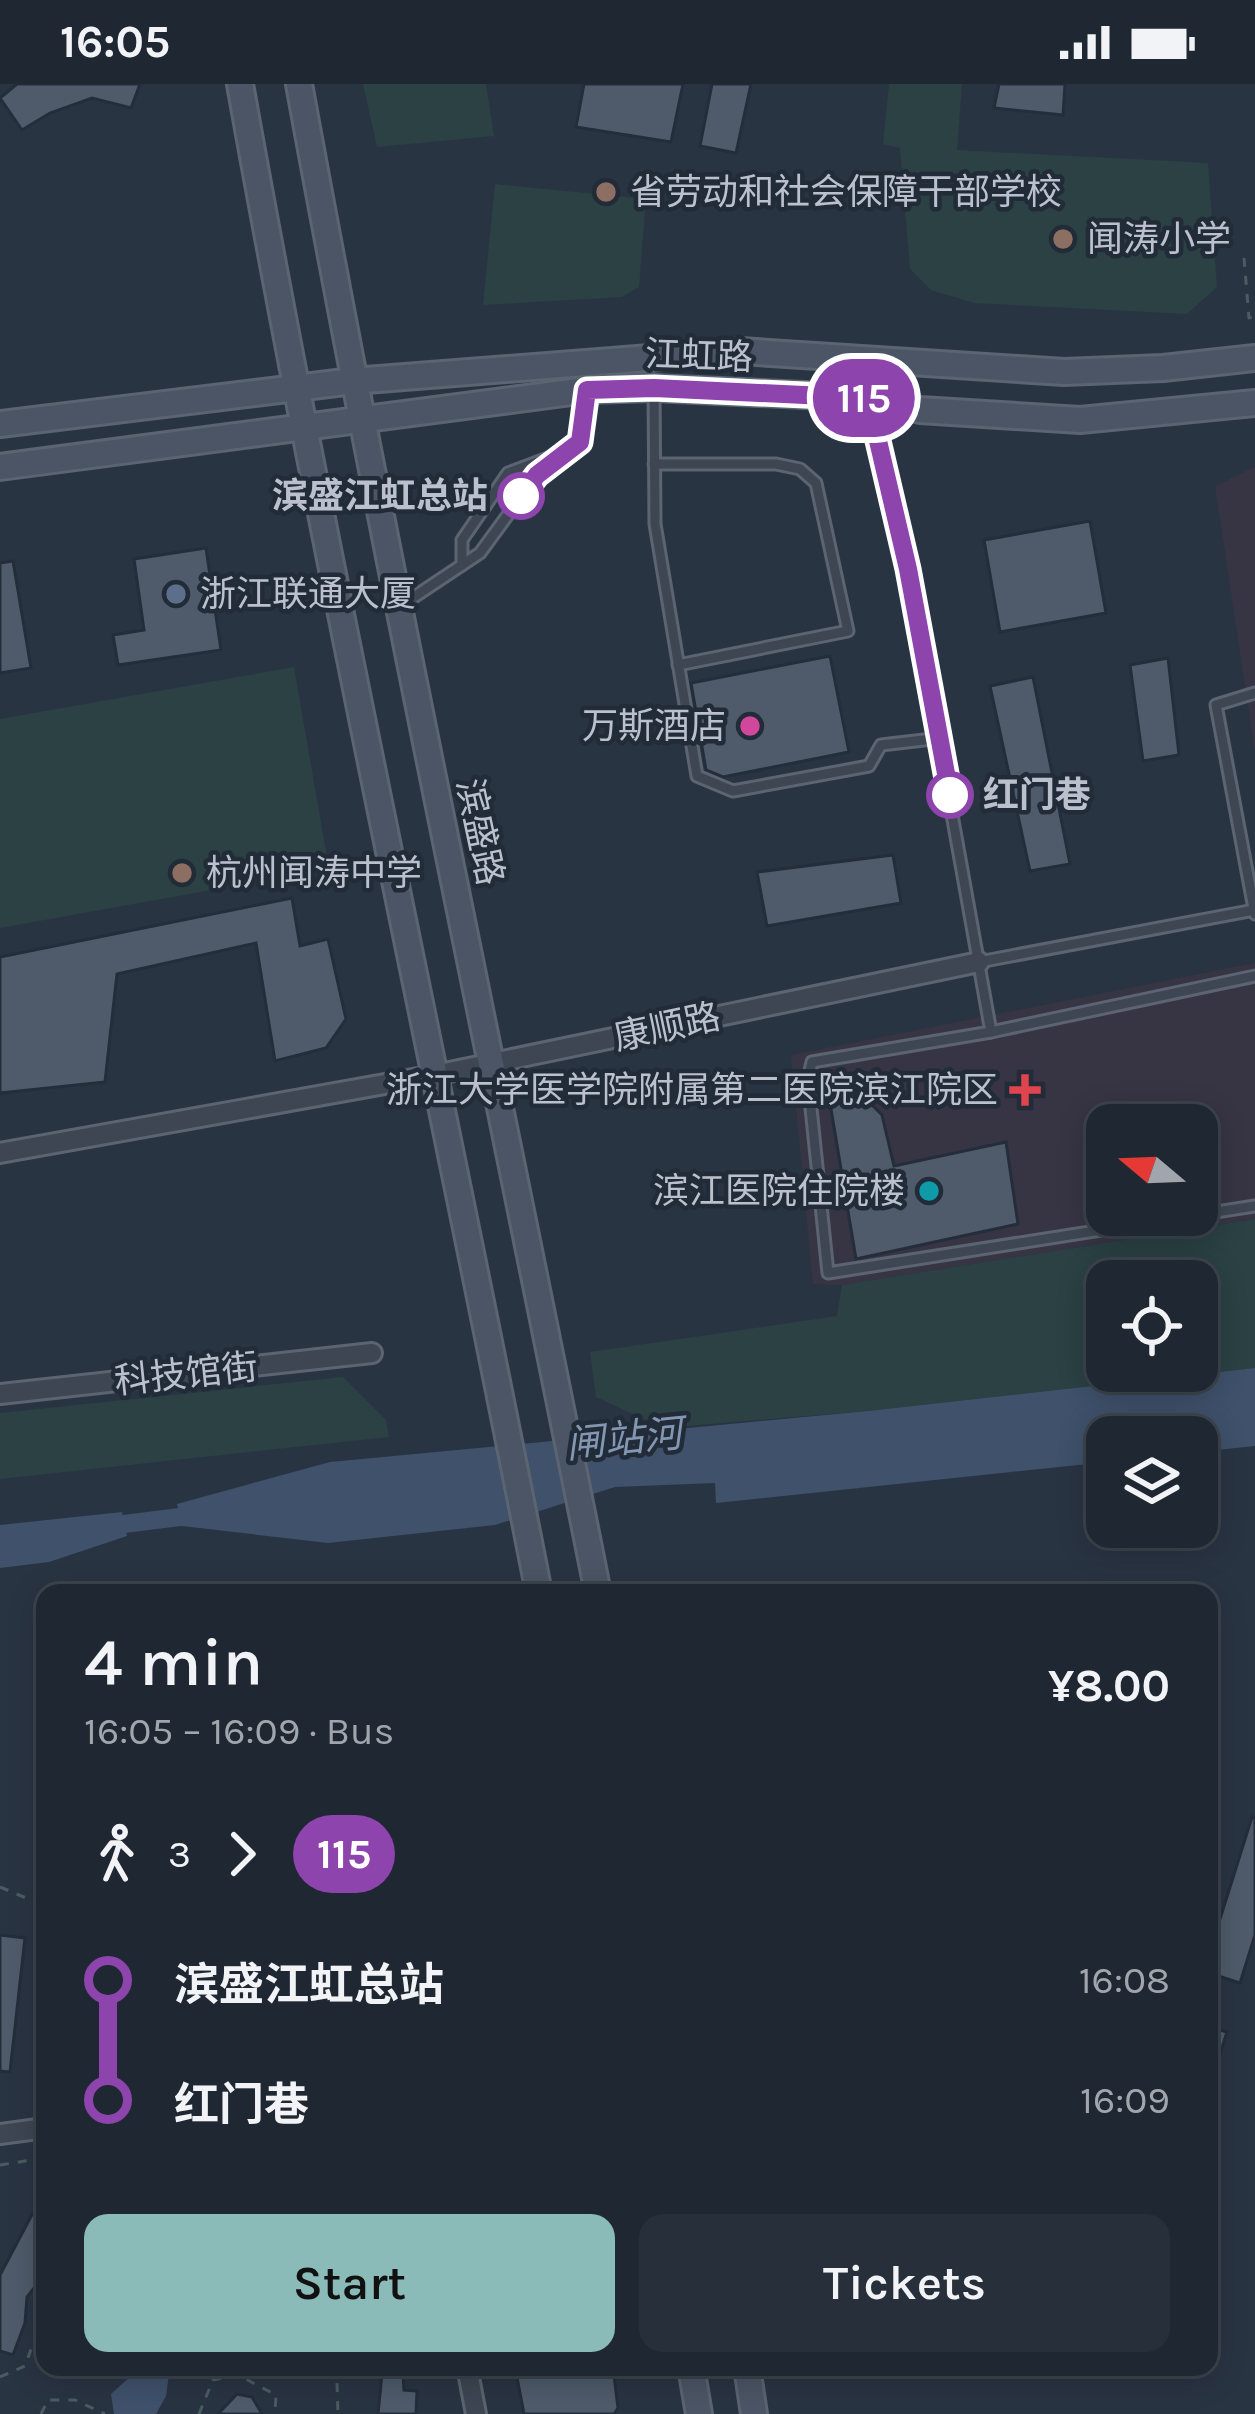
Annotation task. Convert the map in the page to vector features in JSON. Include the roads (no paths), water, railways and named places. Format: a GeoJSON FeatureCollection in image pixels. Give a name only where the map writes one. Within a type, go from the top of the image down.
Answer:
{"type":"FeatureCollection","features":[{"type":"Feature","properties":{"kind":"main road"},"geometry":{"type":"LineString","coordinates":[[240,84],[302,429],[454,1159],[536,1584]]}},
{"type":"Feature","properties":{"kind":"main road","name":"滨盛路"},"geometry":{"type":"LineString","coordinates":[[299,84],[397,608],[494,1063],[596,1584]]}},
{"type":"Feature","properties":{"kind":"main road","name":"江虹路"},"geometry":{"type":"LineString","coordinates":[[0,424],[353,381],[740,351],[1064,372],[1255,358]]}},
{"type":"Feature","properties":{"kind":"main road","name":"江虹路"},"geometry":{"type":"LineString","coordinates":[[0,467],[587,390],[654,388],[868,398],[920,410],[1080,420],[1255,403]]}},
{"type":"Feature","properties":{"kind":"main road"},"geometry":{"type":"LineString","coordinates":[[693,2376],[699,2414]]}},
{"type":"Feature","properties":{"kind":"main road"},"geometry":{"type":"LineString","coordinates":[[748,2376],[754,2414]]}},
{"type":"Feature","properties":{"kind":"street","name":"康顺路"},"geometry":{"type":"LineString","coordinates":[[0,1153],[435,1075],[979,962]]}},
{"type":"Feature","properties":{"kind":"street","name":"科技馆街"},"geometry":{"type":"LineString","coordinates":[[0,1394],[372,1353]]}},
{"type":"Feature","properties":{"kind":"street"},"geometry":{"type":"LineString","coordinates":[[0,2134],[36,2129]]}},
{"type":"Feature","properties":{"kind":"street"},"geometry":{"type":"LineString","coordinates":[[469,2376],[476,2414]]}},
{"type":"Feature","properties":{"kind":"lane"},"geometry":{"type":"LineString","coordinates":[[862,357],[941,738],[991,1031]]}},
{"type":"Feature","properties":{"kind":"lane"},"geometry":{"type":"LineString","coordinates":[[654,388],[655,524],[697,776],[733,791],[869,766],[881,745],[941,738]]}},
{"type":"Feature","properties":{"kind":"lane"},"geometry":{"type":"LineString","coordinates":[[397,608],[480,553],[537,475],[580,442],[587,390]]}},
{"type":"Feature","properties":{"kind":"lane"},"geometry":{"type":"LineString","coordinates":[[462,565],[462,540],[508,473],[573,449]]}},
{"type":"Feature","properties":{"kind":"lane"},"geometry":{"type":"LineString","coordinates":[[654,464],[776,464],[800,469],[816,483],[848,631],[678,664]]}},
{"type":"Feature","properties":{"kind":"lane"},"geometry":{"type":"LineString","coordinates":[[979,962],[1255,912],[1216,705],[1255,693]]}},
{"type":"Feature","properties":{"kind":"lane"},"geometry":{"type":"LineString","coordinates":[[1255,976],[991,1031],[812,1062],[808,1079],[827,1273],[1255,1206]]}},
{"type":"Feature","properties":{"kind":"water"},"geometry":{"type":"Polygon","coordinates":[[[1255,1368],[1255,1446],[1218,1450],[1218,1416],[1086,1416],[1086,1464],[716,1503],[715,1483],[615,1487],[495,1525],[328,1543],[182,1526],[177,1504],[330,1462],[1086,1387],[1086,1392],[1218,1392],[1218,1372],[1255,1368]]]}},
{"type":"Feature","properties":{"kind":"water"},"geometry":{"type":"Polygon","coordinates":[[[122,1512],[127,1536],[49,1562],[0,1568],[0,1525],[122,1512]]]}},
{"type":"Feature","properties":{"kind":"water"},"geometry":{"type":"Polygon","coordinates":[[[131,2376],[169,2376],[166,2396],[156,2414],[114,2414],[111,2394],[131,2376]]]}},
{"type":"Feature","properties":{"kind":"waterway","name":"闸站河"},"geometry":{"type":"LineString","coordinates":[[100,1527],[204,1514]]}},
{"type":"Feature","properties":{"kind":"place","name":"省劳动和社会保障干部学校"},"geometry":{"type":"Point","coordinates":[606,192]}},
{"type":"Feature","properties":{"kind":"place","name":"闻涛小学"},"geometry":{"type":"Point","coordinates":[1063,239]}},
{"type":"Feature","properties":{"kind":"place","name":"滨盛江虹总站"},"geometry":{"type":"Point","coordinates":[521,496]}},
{"type":"Feature","properties":{"kind":"place","name":"浙江联通大厦"},"geometry":{"type":"Point","coordinates":[176,594]}},
{"type":"Feature","properties":{"kind":"place","name":"万斯酒店"},"geometry":{"type":"Point","coordinates":[750,726]}},
{"type":"Feature","properties":{"kind":"place","name":"红门巷"},"geometry":{"type":"Point","coordinates":[950,795]}},
{"type":"Feature","properties":{"kind":"place","name":"杭州闻涛中学"},"geometry":{"type":"Point","coordinates":[182,873]}},
{"type":"Feature","properties":{"kind":"place","name":"浙江大学医学院附属第二医院滨江院区"},"geometry":{"type":"Point","coordinates":[1025,1090]}},
{"type":"Feature","properties":{"kind":"place","name":"滨江医院住院楼"},"geometry":{"type":"Point","coordinates":[929,1191]}}]}
